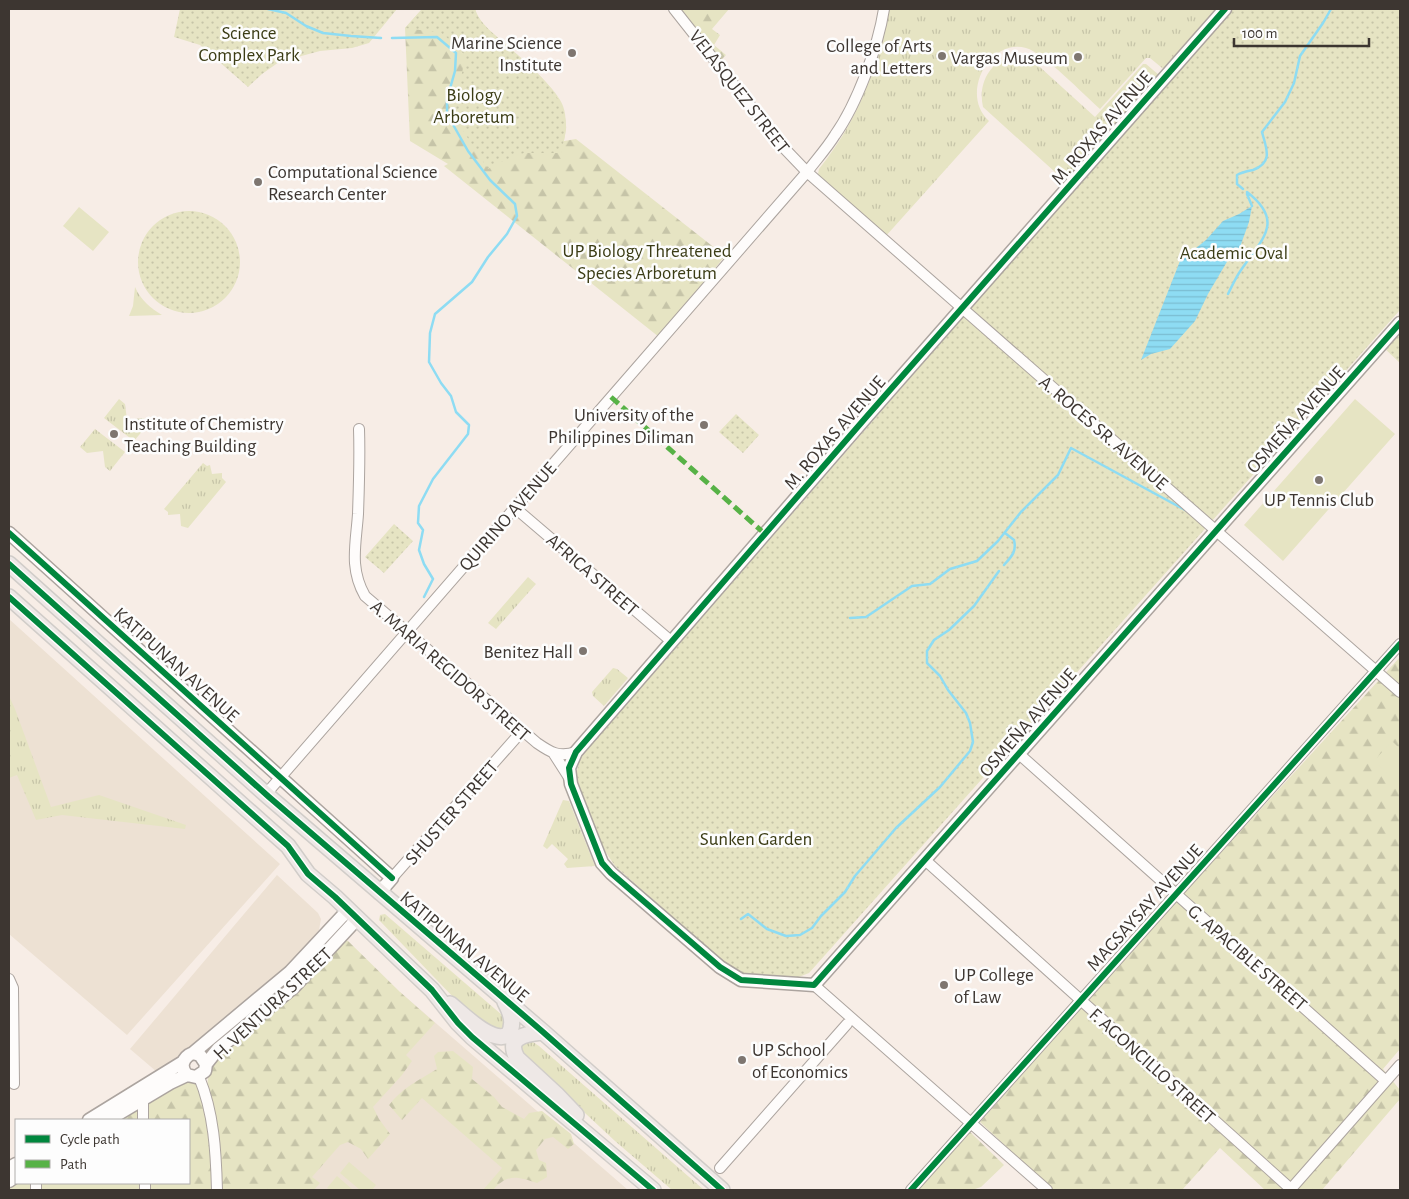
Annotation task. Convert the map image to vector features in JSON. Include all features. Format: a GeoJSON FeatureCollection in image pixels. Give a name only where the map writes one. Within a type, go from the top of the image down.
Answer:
{"type":"FeatureCollection","features":[{"type":"Feature","properties":{"kind":"main road","name":"KATIPUNAN AVENUE"},"geometry":{"type":"LineString","coordinates":[[9,564],[266,794],[543,1032],[722,1190]]}},
{"type":"Feature","properties":{"kind":"main road"},"geometry":{"type":"LineString","coordinates":[[9,597],[288,846],[308,874],[434,993],[482,1030],[499,1037],[508,1035],[512,1023],[512,1017],[502,997]]}},
{"type":"Feature","properties":{"kind":"main road"},"geometry":{"type":"LineString","coordinates":[[76,656],[93,639]]}},
{"type":"Feature","properties":{"kind":"main road"},"geometry":{"type":"LineString","coordinates":[[434,993],[458,1024],[472,1037],[653,1190]]}},
{"type":"Feature","properties":{"kind":"main road"},"geometry":{"type":"LineString","coordinates":[[543,1032],[520,1037],[515,1042],[513,1052],[575,1113],[584,1132]]}},
{"type":"Feature","properties":{"kind":"street","name":"VELASQUEZ STREET"},"geometry":{"type":"LineString","coordinates":[[674,9],[784,148],[807,172]]}},
{"type":"Feature","properties":{"kind":"street","name":"QUIRINO AVENUE"},"geometry":{"type":"LineString","coordinates":[[266,794],[807,172],[836,134],[858,91],[871,59],[884,9]]}},
{"type":"Feature","properties":{"kind":"street","name":"M. ROXAS AVENUE"},"geometry":{"type":"LineString","coordinates":[[814,985],[750,982],[736,978],[720,967],[636,894],[602,863],[577,801],[570,779],[569,768],[576,752],[671,642],[1225,9]]}},
{"type":"Feature","properties":{"kind":"street","name":"A. ROCES SR. AVENUE"},"geometry":{"type":"LineString","coordinates":[[807,172],[1400,692]]}},
{"type":"Feature","properties":{"kind":"street","name":"OSMEÑA AVENUE"},"geometry":{"type":"LineString","coordinates":[[814,985],[1400,323]]}},
{"type":"Feature","properties":{"kind":"street","name":"A. MARIA REGIDOR STREET"},"geometry":{"type":"LineString","coordinates":[[359,429],[359,478],[353,559],[360,586],[365,596],[522,731],[554,754],[570,779]]}},
{"type":"Feature","properties":{"kind":"street","name":"AFRICA STREET"},"geometry":{"type":"LineString","coordinates":[[514,507],[671,642]]}},
{"type":"Feature","properties":{"kind":"street","name":"KATIPUNAN AVENUE"},"geometry":{"type":"LineString","coordinates":[[9,533],[392,878]]}},
{"type":"Feature","properties":{"kind":"street","name":"MAGSAYSAY AVENUE"},"geometry":{"type":"LineString","coordinates":[[911,1190],[1400,644]]}},
{"type":"Feature","properties":{"kind":"street","name":"SHUSTER STREET"},"geometry":{"type":"LineString","coordinates":[[379,893],[522,731]]}},
{"type":"Feature","properties":{"kind":"street"},"geometry":{"type":"LineString","coordinates":[[554,754],[562,755],[576,752]]}},
{"type":"Feature","properties":{"kind":"street","name":"G. APACIBLE STREET"},"geometry":{"type":"LineString","coordinates":[[1019,754],[1386,1081]]}},
{"type":"Feature","properties":{"kind":"street","name":"F. AGONCILLO STREET"},"geometry":{"type":"LineString","coordinates":[[925,860],[1291,1190]]}},
{"type":"Feature","properties":{"kind":"street","name":"H. VENTURA STREET"},"geometry":{"type":"LineString","coordinates":[[193,1054],[290,972],[353,915]]}},
{"type":"Feature","properties":{"kind":"street","name":"H. VENTURA STREET"},"geometry":{"type":"LineString","coordinates":[[206,1064],[218,1048],[307,974],[353,915]]}},
{"type":"Feature","properties":{"kind":"street"},"geometry":{"type":"LineString","coordinates":[[9,979],[13,988],[14,1084]]}},
{"type":"Feature","properties":{"kind":"street"},"geometry":{"type":"LineString","coordinates":[[814,985],[1047,1190]]}},
{"type":"Feature","properties":{"kind":"street"},"geometry":{"type":"LineString","coordinates":[[720,1168],[847,1024]]}},
{"type":"Feature","properties":{"kind":"street"},"geometry":{"type":"LineString","coordinates":[[91,1119],[141,1094],[205,1071],[206,1064],[200,1055],[193,1054],[187,1056],[183,1062],[141,1094],[109,1119]]}},
{"type":"Feature","properties":{"kind":"street"},"geometry":{"type":"LineString","coordinates":[[183,1062],[183,1069],[193,1076],[212,1117],[217,1190]]}},
{"type":"Feature","properties":{"kind":"street"},"geometry":{"type":"LineString","coordinates":[[1291,1190],[1400,1065]]}},
{"type":"Feature","properties":{"kind":"street"},"geometry":{"type":"LineString","coordinates":[[141,1094],[143,1119]]}},
{"type":"Feature","properties":{"kind":"shaded area"},"geometry":{"type":"Polygon","coordinates":[[[9,619],[280,864],[127,1035],[9,934],[9,619]]]}},
{"type":"Feature","properties":{"kind":"shaded area"},"geometry":{"type":"Polygon","coordinates":[[[277,875],[318,913],[321,919],[319,930],[293,961],[208,1034],[157,1072],[130,1049],[277,875]]]}},
{"type":"Feature","properties":{"kind":"shaded area"},"geometry":{"type":"Polygon","coordinates":[[[400,992],[628,1190],[266,1190],[400,992]]]}},
{"type":"Feature","properties":{"kind":"green space","name":"Science Complex Park"},"geometry":{"type":"Polygon","coordinates":[[[180,9],[397,9],[369,43],[352,48],[320,51],[279,62],[248,87],[200,45],[174,37],[180,9]]]}},
{"type":"Feature","properties":{"kind":"green space"},"geometry":{"type":"Polygon","coordinates":[[[422,9],[475,9],[478,17],[487,27],[533,70],[559,98],[565,115],[564,141],[576,139],[725,256],[659,337],[444,166],[448,164],[410,141],[405,28],[422,9]]]}},
{"type":"Feature","properties":{"kind":"green space","name":"Biology Arboretum"},"geometry":{"type":"Polygon","coordinates":[[[422,9],[475,9],[478,17],[487,27],[542,77],[560,103],[565,116],[566,130],[561,153],[524,153],[488,169],[452,114],[466,56],[442,33],[405,28],[422,9]]]}},
{"type":"Feature","properties":{"kind":"green space"},"geometry":{"type":"Polygon","coordinates":[[[679,9],[729,9],[712,29],[720,35],[714,45],[726,55],[720,61],[679,9]]]}},
{"type":"Feature","properties":{"kind":"green space"},"geometry":{"type":"Polygon","coordinates":[[[889,9],[1222,9],[1167,72],[1150,58],[1146,58],[1100,109],[1034,51],[1013,47],[1001,51],[983,71],[978,83],[977,97],[981,110],[989,121],[885,237],[820,179],[818,174],[819,169],[845,132],[864,94],[872,74],[889,9]]]}},
{"type":"Feature","properties":{"kind":"green space","name":"Academic Oval"},"geometry":{"type":"Polygon","coordinates":[[[1231,9],[1400,9],[1400,310],[809,973],[796,978],[744,975],[733,970],[615,866],[605,851],[577,787],[576,775],[580,758],[1231,9]]]}},
{"type":"Feature","properties":{"kind":"green space"},"geometry":{"type":"Polygon","coordinates":[[[1009,56],[1021,56],[1031,59],[1095,117],[1143,64],[1146,64],[1159,75],[1066,182],[983,107],[982,91],[986,77],[995,65],[1009,56]]]}},
{"type":"Feature","properties":{"kind":"green space"},"geometry":{"type":"Polygon","coordinates":[[[79,207],[109,232],[93,251],[63,226],[79,207]]]}},
{"type":"Feature","properties":{"kind":"green space"},"geometry":{"type":"Polygon","coordinates":[[[189,211],[209,215],[225,226],[236,242],[240,262],[236,282],[225,298],[209,309],[189,313],[169,309],[153,298],[142,282],[138,262],[142,242],[153,226],[169,215],[189,211]]]}},
{"type":"Feature","properties":{"kind":"green space"},"geometry":{"type":"Polygon","coordinates":[[[135,287],[146,303],[162,315],[129,316],[133,306],[135,287]]]}},
{"type":"Feature","properties":{"kind":"green space"},"geometry":{"type":"Polygon","coordinates":[[[1400,330],[1400,363],[1384,348],[1400,330]]]}},
{"type":"Feature","properties":{"kind":"green space"},"geometry":{"type":"Polygon","coordinates":[[[119,399],[125,404],[127,420],[143,418],[149,423],[134,441],[104,418],[119,399]]]}},
{"type":"Feature","properties":{"kind":"green space","name":"UP Tennis Club"},"geometry":{"type":"Polygon","coordinates":[[[1355,399],[1395,434],[1283,561],[1244,525],[1355,399]]]}},
{"type":"Feature","properties":{"kind":"green space"},"geometry":{"type":"Polygon","coordinates":[[[736,414],[759,435],[743,453],[719,432],[736,414]]]}},
{"type":"Feature","properties":{"kind":"green space"},"geometry":{"type":"Polygon","coordinates":[[[95,429],[125,452],[110,471],[105,467],[103,451],[87,453],[80,447],[95,429]]]}},
{"type":"Feature","properties":{"kind":"green space"},"geometry":{"type":"Polygon","coordinates":[[[203,463],[207,466],[210,465],[212,474],[222,473],[222,478],[226,482],[188,528],[181,526],[180,514],[168,515],[168,512],[164,509],[203,463]]]}},
{"type":"Feature","properties":{"kind":"green space"},"geometry":{"type":"Polygon","coordinates":[[[394,524],[413,541],[384,573],[365,557],[394,524]]]}},
{"type":"Feature","properties":{"kind":"green space"},"geometry":{"type":"Polygon","coordinates":[[[528,577],[536,584],[496,629],[488,623],[528,577]]]}},
{"type":"Feature","properties":{"kind":"green space"},"geometry":{"type":"Polygon","coordinates":[[[1400,657],[1400,1049],[1383,1069],[1400,1090],[1400,1099],[1322,1190],[1265,1190],[1220,1148],[1182,1190],[1053,1190],[980,1122],[1184,893],[1400,657]]]}},
{"type":"Feature","properties":{"kind":"green space"},"geometry":{"type":"Polygon","coordinates":[[[613,668],[628,678],[604,706],[593,696],[592,692],[613,668]]]}},
{"type":"Feature","properties":{"kind":"green space"},"geometry":{"type":"Polygon","coordinates":[[[9,696],[51,807],[99,795],[186,825],[185,829],[62,815],[36,820],[17,775],[9,778],[9,696]]]}},
{"type":"Feature","properties":{"kind":"green space"},"geometry":{"type":"Polygon","coordinates":[[[1392,741],[1400,749],[1400,785],[1374,761],[1392,741]]]}},
{"type":"Feature","properties":{"kind":"green space"},"geometry":{"type":"Polygon","coordinates":[[[563,800],[569,801],[595,866],[567,868],[564,864],[568,859],[552,844],[547,849],[543,846],[563,800]]]}},
{"type":"Feature","properties":{"kind":"green space"},"geometry":{"type":"Polygon","coordinates":[[[385,914],[502,1015],[506,1020],[506,1031],[493,1030],[457,1001],[379,920],[380,915],[385,914]]]}},
{"type":"Feature","properties":{"kind":"green space"},"geometry":{"type":"Polygon","coordinates":[[[342,940],[348,941],[435,1023],[406,1055],[412,1061],[402,1075],[373,1107],[390,1134],[368,1159],[361,1149],[348,1142],[340,1145],[312,1177],[320,1183],[314,1190],[9,1190],[9,1186],[15,1183],[190,1184],[190,1119],[117,1119],[180,1082],[195,1083],[200,1089],[207,1087],[208,1078],[217,1057],[342,940]]]}},
{"type":"Feature","properties":{"kind":"green space"},"geometry":{"type":"Polygon","coordinates":[[[525,1042],[533,1042],[539,1046],[704,1190],[672,1190],[615,1141],[526,1058],[521,1047],[525,1042]]]}},
{"type":"Feature","properties":{"kind":"green space"},"geometry":{"type":"Polygon","coordinates":[[[453,1051],[473,1067],[472,1079],[494,1097],[502,1107],[524,1119],[529,1113],[542,1111],[571,1134],[574,1144],[568,1149],[553,1137],[545,1139],[536,1150],[539,1160],[546,1163],[547,1177],[537,1183],[519,1178],[509,1179],[493,1190],[483,1190],[502,1168],[422,1098],[402,1120],[389,1105],[405,1089],[437,1069],[434,1056],[438,1052],[453,1051]]]}},
{"type":"Feature","properties":{"kind":"green space"},"geometry":{"type":"Polygon","coordinates":[[[970,1132],[1004,1165],[981,1187],[972,1190],[918,1190],[970,1132]]]}},
{"type":"Feature","properties":{"kind":"green space"},"geometry":{"type":"Polygon","coordinates":[[[349,1162],[376,1185],[372,1190],[360,1190],[340,1173],[349,1162]]]}},
{"type":"Feature","properties":{"kind":"green space"},"geometry":{"type":"Polygon","coordinates":[[[337,1176],[353,1190],[330,1190],[327,1188],[337,1176]]]}},
{"type":"Feature","properties":{"kind":"water"},"geometry":{"type":"Polygon","coordinates":[[[1252,206],[1249,222],[1240,247],[1228,260],[1195,321],[1170,349],[1151,354],[1141,360],[1180,261],[1206,240],[1223,221],[1252,206]]]}},
{"type":"Feature","properties":{"kind":"waterway"},"geometry":{"type":"LineString","coordinates":[[268,9],[286,13],[306,26],[323,33],[381,38]]}},
{"type":"Feature","properties":{"kind":"waterway"},"geometry":{"type":"LineString","coordinates":[[1243,189],[1237,184],[1237,175],[1260,167],[1264,163],[1267,154],[1262,132],[1285,102],[1294,83],[1300,56],[1331,9]]}},
{"type":"Feature","properties":{"kind":"waterway"},"geometry":{"type":"LineString","coordinates":[[392,38],[437,37],[456,53],[455,71],[447,99],[447,114],[468,151],[490,180],[515,204],[517,216],[507,234],[488,257],[472,282],[435,314],[430,333],[429,362],[451,396],[456,412],[469,425],[468,434],[433,479],[419,506],[418,523],[423,530],[419,550],[424,564],[433,579],[424,597]]}},
{"type":"Feature","properties":{"kind":"waterway"},"geometry":{"type":"LineString","coordinates":[[1228,294],[1237,276],[1262,240],[1268,222],[1259,203],[1247,192]]}},
{"type":"Feature","properties":{"kind":"waterway"},"geometry":{"type":"LineString","coordinates":[[1247,194],[1252,206]]}},
{"type":"Feature","properties":{"kind":"waterway"},"geometry":{"type":"LineString","coordinates":[[850,618],[866,617],[912,586],[930,584],[950,569],[977,561],[998,541],[1021,512],[1058,475],[1071,448],[1187,511]]}},
{"type":"Feature","properties":{"kind":"waterway"},"geometry":{"type":"LineString","coordinates":[[1004,565],[1013,554],[1015,548],[1014,540],[1005,533]]}},
{"type":"Feature","properties":{"kind":"waterway"},"geometry":{"type":"LineString","coordinates":[[741,919],[748,914],[767,929],[786,936],[800,935],[812,928],[845,892],[855,876],[896,828],[940,787],[970,751],[973,742],[970,723],[966,713],[948,690],[940,676],[927,663],[927,651],[934,640],[949,630],[974,606],[999,571]]}},
{"type":"Feature","properties":{"kind":"marked path"},"geometry":{"type":"LineString","coordinates":[[611,397],[765,534]]}},
{"type":"Feature","properties":{"kind":"cycle path"},"geometry":{"type":"LineString","coordinates":[[1225,9],[868,415],[576,752],[569,768],[571,784],[602,863],[611,873],[720,967],[741,980],[814,985],[1400,323]]}},
{"type":"Feature","properties":{"kind":"cycle path"},"geometry":{"type":"LineString","coordinates":[[9,533],[392,878]]}},
{"type":"Feature","properties":{"kind":"cycle path"},"geometry":{"type":"LineString","coordinates":[[9,564],[269,797],[543,1032],[722,1190]]}},
{"type":"Feature","properties":{"kind":"cycle path"},"geometry":{"type":"LineString","coordinates":[[9,597],[288,846],[308,874],[335,897],[432,990],[458,1023],[472,1037],[653,1190]]}},
{"type":"Feature","properties":{"kind":"cycle path"},"geometry":{"type":"LineString","coordinates":[[911,1190],[1400,644]]}},
{"type":"Feature","properties":{"kind":"place","name":"Marine Science Institute"},"geometry":{"type":"Point","coordinates":[572,53]}},
{"type":"Feature","properties":{"kind":"place","name":"College of Arts and Letters"},"geometry":{"type":"Point","coordinates":[942,56]}},
{"type":"Feature","properties":{"kind":"place","name":"Vargas Museum"},"geometry":{"type":"Point","coordinates":[1078,57]}},
{"type":"Feature","properties":{"kind":"place","name":"Computational Science Research Center"},"geometry":{"type":"Point","coordinates":[258,182]}},
{"type":"Feature","properties":{"kind":"place","name":"University of the Philippines Diliman"},"geometry":{"type":"Point","coordinates":[704,425]}},
{"type":"Feature","properties":{"kind":"place","name":"Institute of Chemistry Teaching Building"},"geometry":{"type":"Point","coordinates":[114,434]}},
{"type":"Feature","properties":{"kind":"place","name":"UP Tennis Club"},"geometry":{"type":"Point","coordinates":[1319,480]}},
{"type":"Feature","properties":{"kind":"place","name":"Benitez Hall"},"geometry":{"type":"Point","coordinates":[583,651]}},
{"type":"Feature","properties":{"kind":"place","name":"UP College of Law"},"geometry":{"type":"Point","coordinates":[944,985]}},
{"type":"Feature","properties":{"kind":"place","name":"UP School of Economics"},"geometry":{"type":"Point","coordinates":[742,1060]}},
{"type":"Feature","properties":{"kind":"park label","name":"UP Biology Threatened Species Arboretum"},"geometry":{"type":"Point","coordinates":[647,261]}},
{"type":"Feature","properties":{"kind":"park label","name":"Sunken Garden"},"geometry":{"type":"Point","coordinates":[756,838]}}]}
